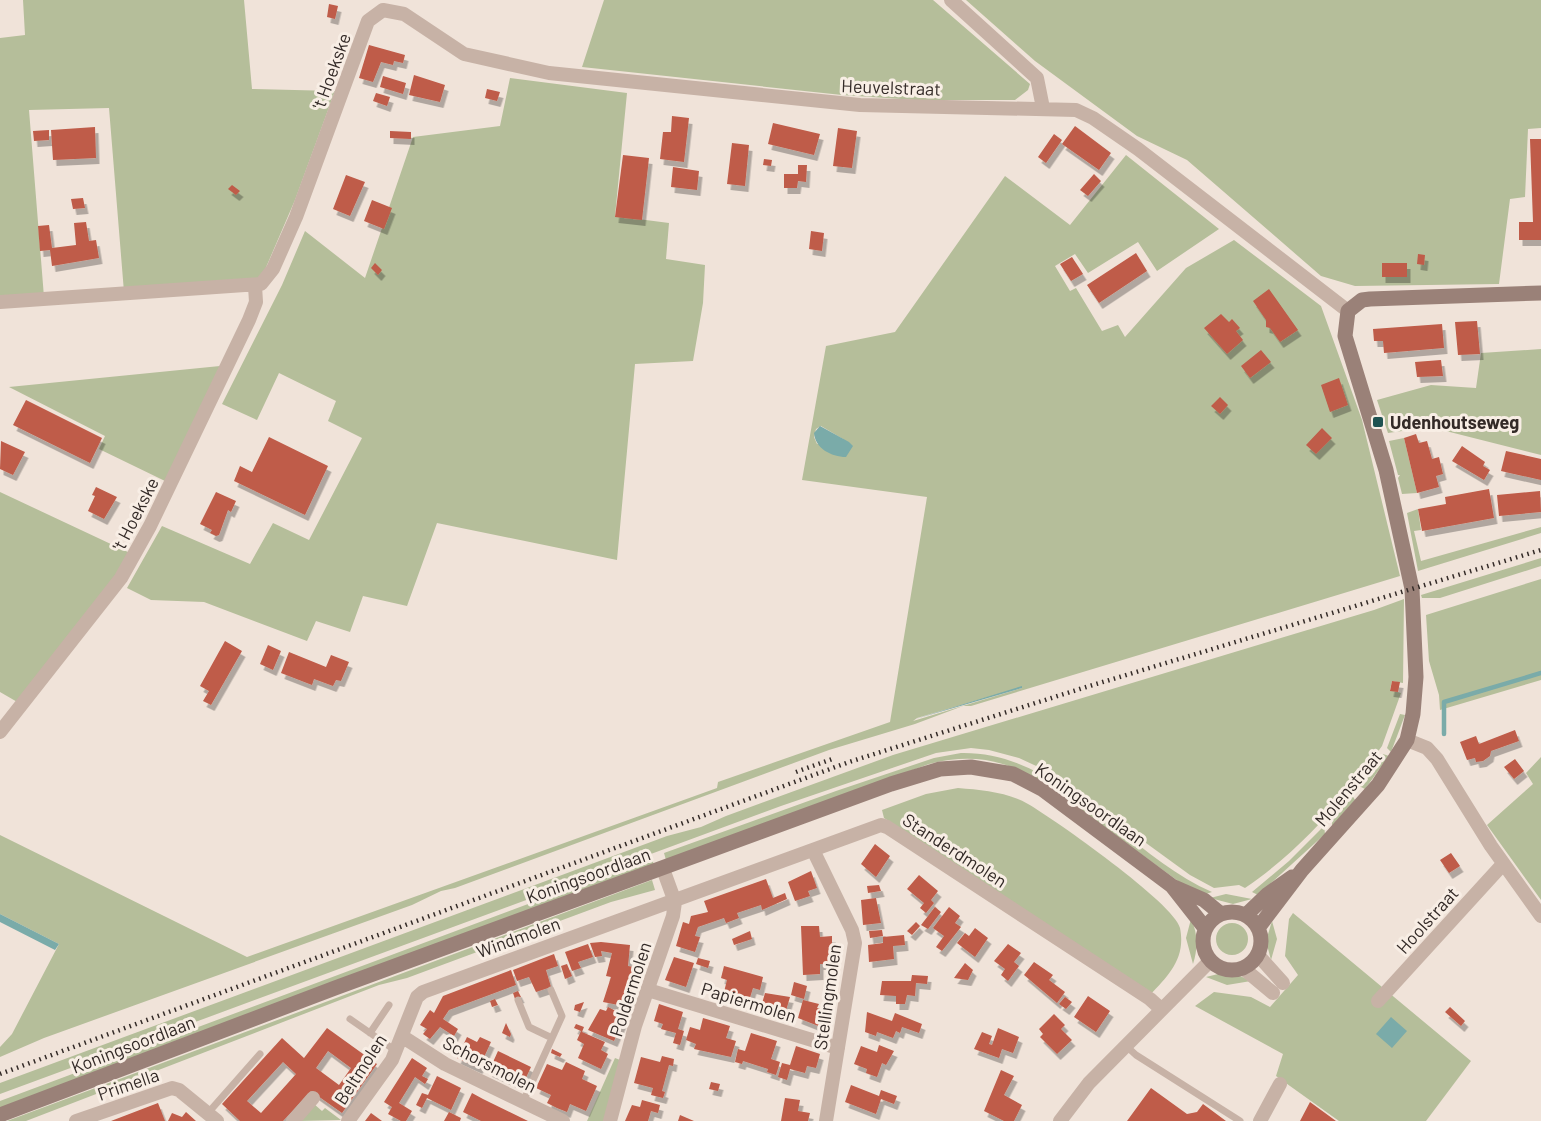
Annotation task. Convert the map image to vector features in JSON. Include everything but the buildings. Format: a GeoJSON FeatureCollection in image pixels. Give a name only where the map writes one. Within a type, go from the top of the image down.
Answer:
{"type":"FeatureCollection","features":[{"type":"Feature","properties":{"kind":"street"},"geometry":{"type":"LineString","coordinates":[[951,0],[1037,78],[1043,108]]}},
{"type":"Feature","properties":{"kind":"street","name":"Heuvelstraat"},"geometry":{"type":"LineString","coordinates":[[383,5],[404,14],[464,54],[549,73],[860,105],[1076,110],[1093,118],[1138,149],[1348,311]]}},
{"type":"Feature","properties":{"kind":"street","name":"'t Hoekske"},"geometry":{"type":"LineString","coordinates":[[0,732],[100,609],[140,547],[249,320],[256,302],[255,286],[267,279],[273,269],[306,191],[366,27],[372,16],[383,5]]}},
{"type":"Feature","properties":{"kind":"street"},"geometry":{"type":"LineString","coordinates":[[0,302],[255,286]]}},
{"type":"Feature","properties":{"kind":"street"},"geometry":{"type":"LineString","coordinates":[[1348,311],[1362,300],[1370,298],[1541,293]]}},
{"type":"Feature","properties":{"kind":"street","name":"Molenstraat"},"geometry":{"type":"LineString","coordinates":[[1258,928],[1302,870],[1378,785],[1407,740],[1416,677],[1414,615],[1408,562],[1386,470],[1345,336],[1348,311]]}},
{"type":"Feature","properties":{"kind":"street"},"geometry":{"type":"LineString","coordinates":[[1407,740],[1427,748],[1437,759],[1503,864],[1541,916]]}},
{"type":"Feature","properties":{"kind":"street","name":"Koningsoordlaan"},"geometry":{"type":"LineString","coordinates":[[0,1115],[334,988],[891,784],[940,769],[971,767],[1013,774],[1042,789],[1172,886],[1204,900],[1221,914]]}},
{"type":"Feature","properties":{"kind":"street","name":"Standerdmolen"},"geometry":{"type":"LineString","coordinates":[[675,902],[881,825],[887,826],[1150,999],[1161,1009]]}},
{"type":"Feature","properties":{"kind":"street","name":"Stellingmolen"},"geometry":{"type":"LineString","coordinates":[[813,850],[852,930],[855,943],[826,1121]]}},
{"type":"Feature","properties":{"kind":"street","name":"Hoolstraat"},"geometry":{"type":"LineString","coordinates":[[1378,1001],[1503,864]]}},
{"type":"Feature","properties":{"kind":"street"},"geometry":{"type":"LineString","coordinates":[[663,869],[675,902]]}},
{"type":"Feature","properties":{"kind":"street","name":"Molenstraat"},"geometry":{"type":"LineString","coordinates":[[1246,915],[1268,894],[1302,870]]}},
{"type":"Feature","properties":{"kind":"street","name":"Koningsoordlaan"},"geometry":{"type":"LineString","coordinates":[[1172,886],[1205,928]]}},
{"type":"Feature","properties":{"kind":"street","name":"Poldermolen"},"geometry":{"type":"LineString","coordinates":[[610,1121],[675,902]]}},
{"type":"Feature","properties":{"kind":"street","name":"Windmolen"},"geometry":{"type":"LineString","coordinates":[[403,1037],[417,997],[423,992],[638,912],[675,902]]}},
{"type":"Feature","properties":{"kind":"street"},"geometry":{"type":"LineString","coordinates":[[1232,911],[1246,915],[1258,928],[1261,939],[1258,955],[1243,968],[1226,970],[1210,961],[1202,944],[1205,928],[1221,914],[1232,911]]}},
{"type":"Feature","properties":{"kind":"street"},"geometry":{"type":"LineString","coordinates":[[1243,968],[1278,988],[1258,955]]}},
{"type":"Feature","properties":{"kind":"street"},"geometry":{"type":"LineString","coordinates":[[1060,1121],[1089,1083],[1210,961]]}},
{"type":"Feature","properties":{"kind":"street","name":"Papiermolen"},"geometry":{"type":"LineString","coordinates":[[648,990],[838,1048]]}},
{"type":"Feature","properties":{"kind":"street","name":"Beltmolen"},"geometry":{"type":"LineString","coordinates":[[348,1121],[381,1077],[403,1037]]}},
{"type":"Feature","properties":{"kind":"street","name":"Schorsmolen"},"geometry":{"type":"LineString","coordinates":[[403,1037],[445,1064],[563,1121]]}},
{"type":"Feature","properties":{"kind":"street"},"geometry":{"type":"LineString","coordinates":[[1260,1121],[1280,1084]]}},
{"type":"Feature","properties":{"kind":"street","name":"Primella"},"geometry":{"type":"LineString","coordinates":[[76,1121],[172,1088],[213,1117]]}},
{"type":"Feature","properties":{"kind":"street","name":"Beltmolen"},"geometry":{"type":"LineString","coordinates":[[293,1121],[313,1098]]}},
{"type":"Feature","properties":{"kind":"lane"},"geometry":{"type":"LineString","coordinates":[[523,1102],[562,1016],[551,990]]}},
{"type":"Feature","properties":{"kind":"lane"},"geometry":{"type":"LineString","coordinates":[[518,1000],[529,1027],[552,1038]]}},
{"type":"Feature","properties":{"kind":"lane"},"geometry":{"type":"LineString","coordinates":[[370,1033],[389,1005]]}},
{"type":"Feature","properties":{"kind":"lane"},"geometry":{"type":"LineString","coordinates":[[350,1019],[396,1051]]}},
{"type":"Feature","properties":{"kind":"lane"},"geometry":{"type":"LineString","coordinates":[[1125,1045],[1136,1055],[1240,1121]]}},
{"type":"Feature","properties":{"kind":"lane"},"geometry":{"type":"LineString","coordinates":[[213,1117],[260,1054]]}},
{"type":"Feature","properties":{"kind":"green space"},"geometry":{"type":"Polygon","coordinates":[[[23,0],[244,0],[252,89],[335,91],[295,200],[261,279],[124,292],[109,108],[29,110],[44,297],[0,300],[0,38],[25,35],[23,0]]]}},
{"type":"Feature","properties":{"kind":"green space"},"geometry":{"type":"Polygon","coordinates":[[[604,0],[933,0],[1030,84],[1028,90],[1015,100],[916,100],[842,95],[582,67],[604,0]]]}},
{"type":"Feature","properties":{"kind":"green space"},"geometry":{"type":"Polygon","coordinates":[[[966,0],[1541,0],[1541,128],[1528,129],[1525,197],[1510,199],[1499,284],[1355,286],[1321,276],[1187,160],[1137,136],[1035,61],[966,0]]]}},
{"type":"Feature","properties":{"kind":"green space"},"geometry":{"type":"Polygon","coordinates":[[[510,78],[627,93],[615,216],[669,223],[666,259],[705,265],[703,303],[693,361],[635,364],[617,560],[437,523],[407,606],[363,596],[350,632],[316,621],[307,641],[204,602],[151,600],[127,588],[162,526],[250,564],[273,523],[309,540],[362,438],[328,421],[336,401],[279,373],[257,420],[222,404],[282,285],[305,231],[365,278],[413,137],[500,126],[510,78]]]}},
{"type":"Feature","properties":{"kind":"green space"},"geometry":{"type":"Polygon","coordinates":[[[1126,155],[1219,229],[1157,271],[1138,242],[1088,273],[1075,254],[1055,266],[1070,291],[1076,288],[1102,331],[1118,325],[1125,337],[1186,268],[1234,240],[1321,306],[1362,420],[1400,576],[971,706],[963,706],[915,724],[829,750],[455,888],[441,891],[412,905],[44,1038],[0,1057],[0,1047],[12,1034],[59,944],[0,914],[0,835],[247,957],[717,788],[718,782],[890,722],[927,497],[802,480],[826,346],[895,332],[1005,176],[1070,225],[1126,155]],[[821,426],[816,429],[814,437],[817,444],[843,439],[821,426]],[[1022,688],[917,718],[913,721],[1022,688]]]}},
{"type":"Feature","properties":{"kind":"green space"},"geometry":{"type":"Polygon","coordinates":[[[1541,349],[1541,455],[1430,427],[1388,433],[1377,400],[1431,385],[1476,388],[1481,353],[1541,349]]]}},
{"type":"Feature","properties":{"kind":"green space"},"geometry":{"type":"Polygon","coordinates":[[[220,366],[165,481],[99,449],[105,436],[9,387],[220,366]]]}},
{"type":"Feature","properties":{"kind":"green space"},"geometry":{"type":"Polygon","coordinates":[[[1404,438],[1417,493],[1402,494],[1398,478],[1400,475],[1398,475],[1389,441],[1404,438]]]}},
{"type":"Feature","properties":{"kind":"green space"},"geometry":{"type":"Polygon","coordinates":[[[0,492],[130,553],[115,579],[19,703],[0,692],[0,492]]]}},
{"type":"Feature","properties":{"kind":"green space"},"geometry":{"type":"Polygon","coordinates":[[[1418,509],[1421,530],[1414,531],[1421,561],[1541,527],[1541,533],[1418,571],[1407,513],[1418,509]]]}},
{"type":"Feature","properties":{"kind":"green space"},"geometry":{"type":"Polygon","coordinates":[[[1541,558],[1541,566],[1440,598],[1422,598],[1421,595],[1541,558]]]}},
{"type":"Feature","properties":{"kind":"green space"},"geometry":{"type":"Polygon","coordinates":[[[1541,579],[1541,680],[1440,710],[1439,695],[1429,661],[1426,615],[1541,579]]]}},
{"type":"Feature","properties":{"kind":"green space"},"geometry":{"type":"Polygon","coordinates":[[[1404,599],[1403,683],[1392,681],[1390,690],[1401,693],[1382,746],[1355,783],[1351,780],[1344,788],[1348,792],[1312,831],[1274,867],[1245,888],[1239,885],[1214,888],[1190,875],[1047,771],[1019,758],[971,748],[936,753],[781,806],[0,1094],[0,1083],[667,836],[701,827],[893,755],[1404,599]]]}},
{"type":"Feature","properties":{"kind":"green space"},"geometry":{"type":"Polygon","coordinates":[[[1400,714],[1405,715],[1391,752],[1387,748],[1400,714]]]}},
{"type":"Feature","properties":{"kind":"green space"},"geometry":{"type":"Polygon","coordinates":[[[961,753],[997,757],[1030,769],[1062,786],[1151,854],[1181,875],[1212,892],[1206,894],[1182,884],[1054,790],[1035,779],[1017,769],[977,759],[929,764],[666,860],[664,853],[934,758],[961,753]]]}},
{"type":"Feature","properties":{"kind":"green space"},"geometry":{"type":"Polygon","coordinates":[[[1383,754],[1389,756],[1365,789],[1359,786],[1383,754]]]}},
{"type":"Feature","properties":{"kind":"green space"},"geometry":{"type":"Polygon","coordinates":[[[1541,757],[1541,900],[1487,825],[1533,784],[1526,773],[1541,757]]]}},
{"type":"Feature","properties":{"kind":"green space"},"geometry":{"type":"Polygon","coordinates":[[[958,788],[1003,794],[1028,804],[1062,826],[1137,882],[1173,916],[1180,928],[1181,948],[1169,973],[1150,995],[884,818],[882,810],[926,794],[958,788]]]}},
{"type":"Feature","properties":{"kind":"green space"},"geometry":{"type":"Polygon","coordinates":[[[1352,795],[1355,800],[1332,826],[1332,817],[1352,795]]]}},
{"type":"Feature","properties":{"kind":"green space"},"geometry":{"type":"Polygon","coordinates":[[[1324,826],[1325,834],[1258,895],[1252,892],[1289,861],[1324,826]]]}},
{"type":"Feature","properties":{"kind":"green space"},"geometry":{"type":"Polygon","coordinates":[[[651,858],[654,864],[0,1109],[0,1101],[651,858]]]}},
{"type":"Feature","properties":{"kind":"green space"},"geometry":{"type":"Polygon","coordinates":[[[652,880],[655,890],[611,902],[407,978],[379,985],[26,1121],[7,1121],[652,880]]]}},
{"type":"Feature","properties":{"kind":"green space"},"geometry":{"type":"Polygon","coordinates":[[[1226,894],[1252,899],[1233,904],[1210,898],[1226,894]]]}},
{"type":"Feature","properties":{"kind":"green space"},"geometry":{"type":"Polygon","coordinates":[[[1293,913],[1471,1061],[1426,1121],[1339,1121],[1276,1076],[1283,1054],[1195,1006],[1214,992],[1251,997],[1270,1007],[1298,975],[1285,956],[1289,919],[1293,913]]]}},
{"type":"Feature","properties":{"kind":"green space"},"geometry":{"type":"Polygon","coordinates":[[[1191,919],[1196,941],[1193,964],[1186,938],[1191,919]]]}},
{"type":"Feature","properties":{"kind":"green space"},"geometry":{"type":"Polygon","coordinates":[[[1272,921],[1277,939],[1271,960],[1266,941],[1272,921]]]}},
{"type":"Feature","properties":{"kind":"green space"},"geometry":{"type":"Polygon","coordinates":[[[1232,923],[1243,928],[1248,939],[1243,950],[1232,955],[1221,950],[1216,939],[1221,928],[1232,923]]]}},
{"type":"Feature","properties":{"kind":"green space"},"geometry":{"type":"Polygon","coordinates":[[[1218,974],[1240,976],[1251,981],[1227,985],[1206,977],[1218,974]]]}},
{"type":"Feature","properties":{"kind":"green space"},"geometry":{"type":"Polygon","coordinates":[[[615,1058],[620,1060],[604,1121],[587,1121],[615,1058]]]}},
{"type":"Feature","properties":{"kind":"green space"},"geometry":{"type":"Polygon","coordinates":[[[314,1104],[322,1111],[325,1108],[341,1120],[299,1121],[314,1104]]]}},
{"type":"Feature","properties":{"kind":"water"},"geometry":{"type":"Polygon","coordinates":[[[820,426],[853,446],[846,457],[825,451],[817,443],[814,433],[820,426]]]}},
{"type":"Feature","properties":{"kind":"water"},"geometry":{"type":"Polygon","coordinates":[[[1022,686],[1022,688],[912,720],[1022,686]]]}},
{"type":"Feature","properties":{"kind":"water"},"geometry":{"type":"Polygon","coordinates":[[[0,914],[59,944],[55,950],[0,922],[0,914]]]}},
{"type":"Feature","properties":{"kind":"water"},"geometry":{"type":"Polygon","coordinates":[[[1391,1017],[1407,1031],[1392,1048],[1376,1034],[1391,1017]]]}},
{"type":"Feature","properties":{"kind":"waterway"},"geometry":{"type":"LineString","coordinates":[[1444,734],[1444,702],[1541,673]]}},
{"type":"Feature","properties":{"kind":"railway"},"geometry":{"type":"LineString","coordinates":[[0,1074],[849,762],[1083,688],[1541,550]]}},
{"type":"Feature","properties":{"kind":"railway"},"geometry":{"type":"LineString","coordinates":[[796,772],[835,758]]}},
{"type":"Feature","properties":{"kind":"place","name":"Udenhoutseweg"},"geometry":{"type":"Point","coordinates":[1378,422]}}]}
